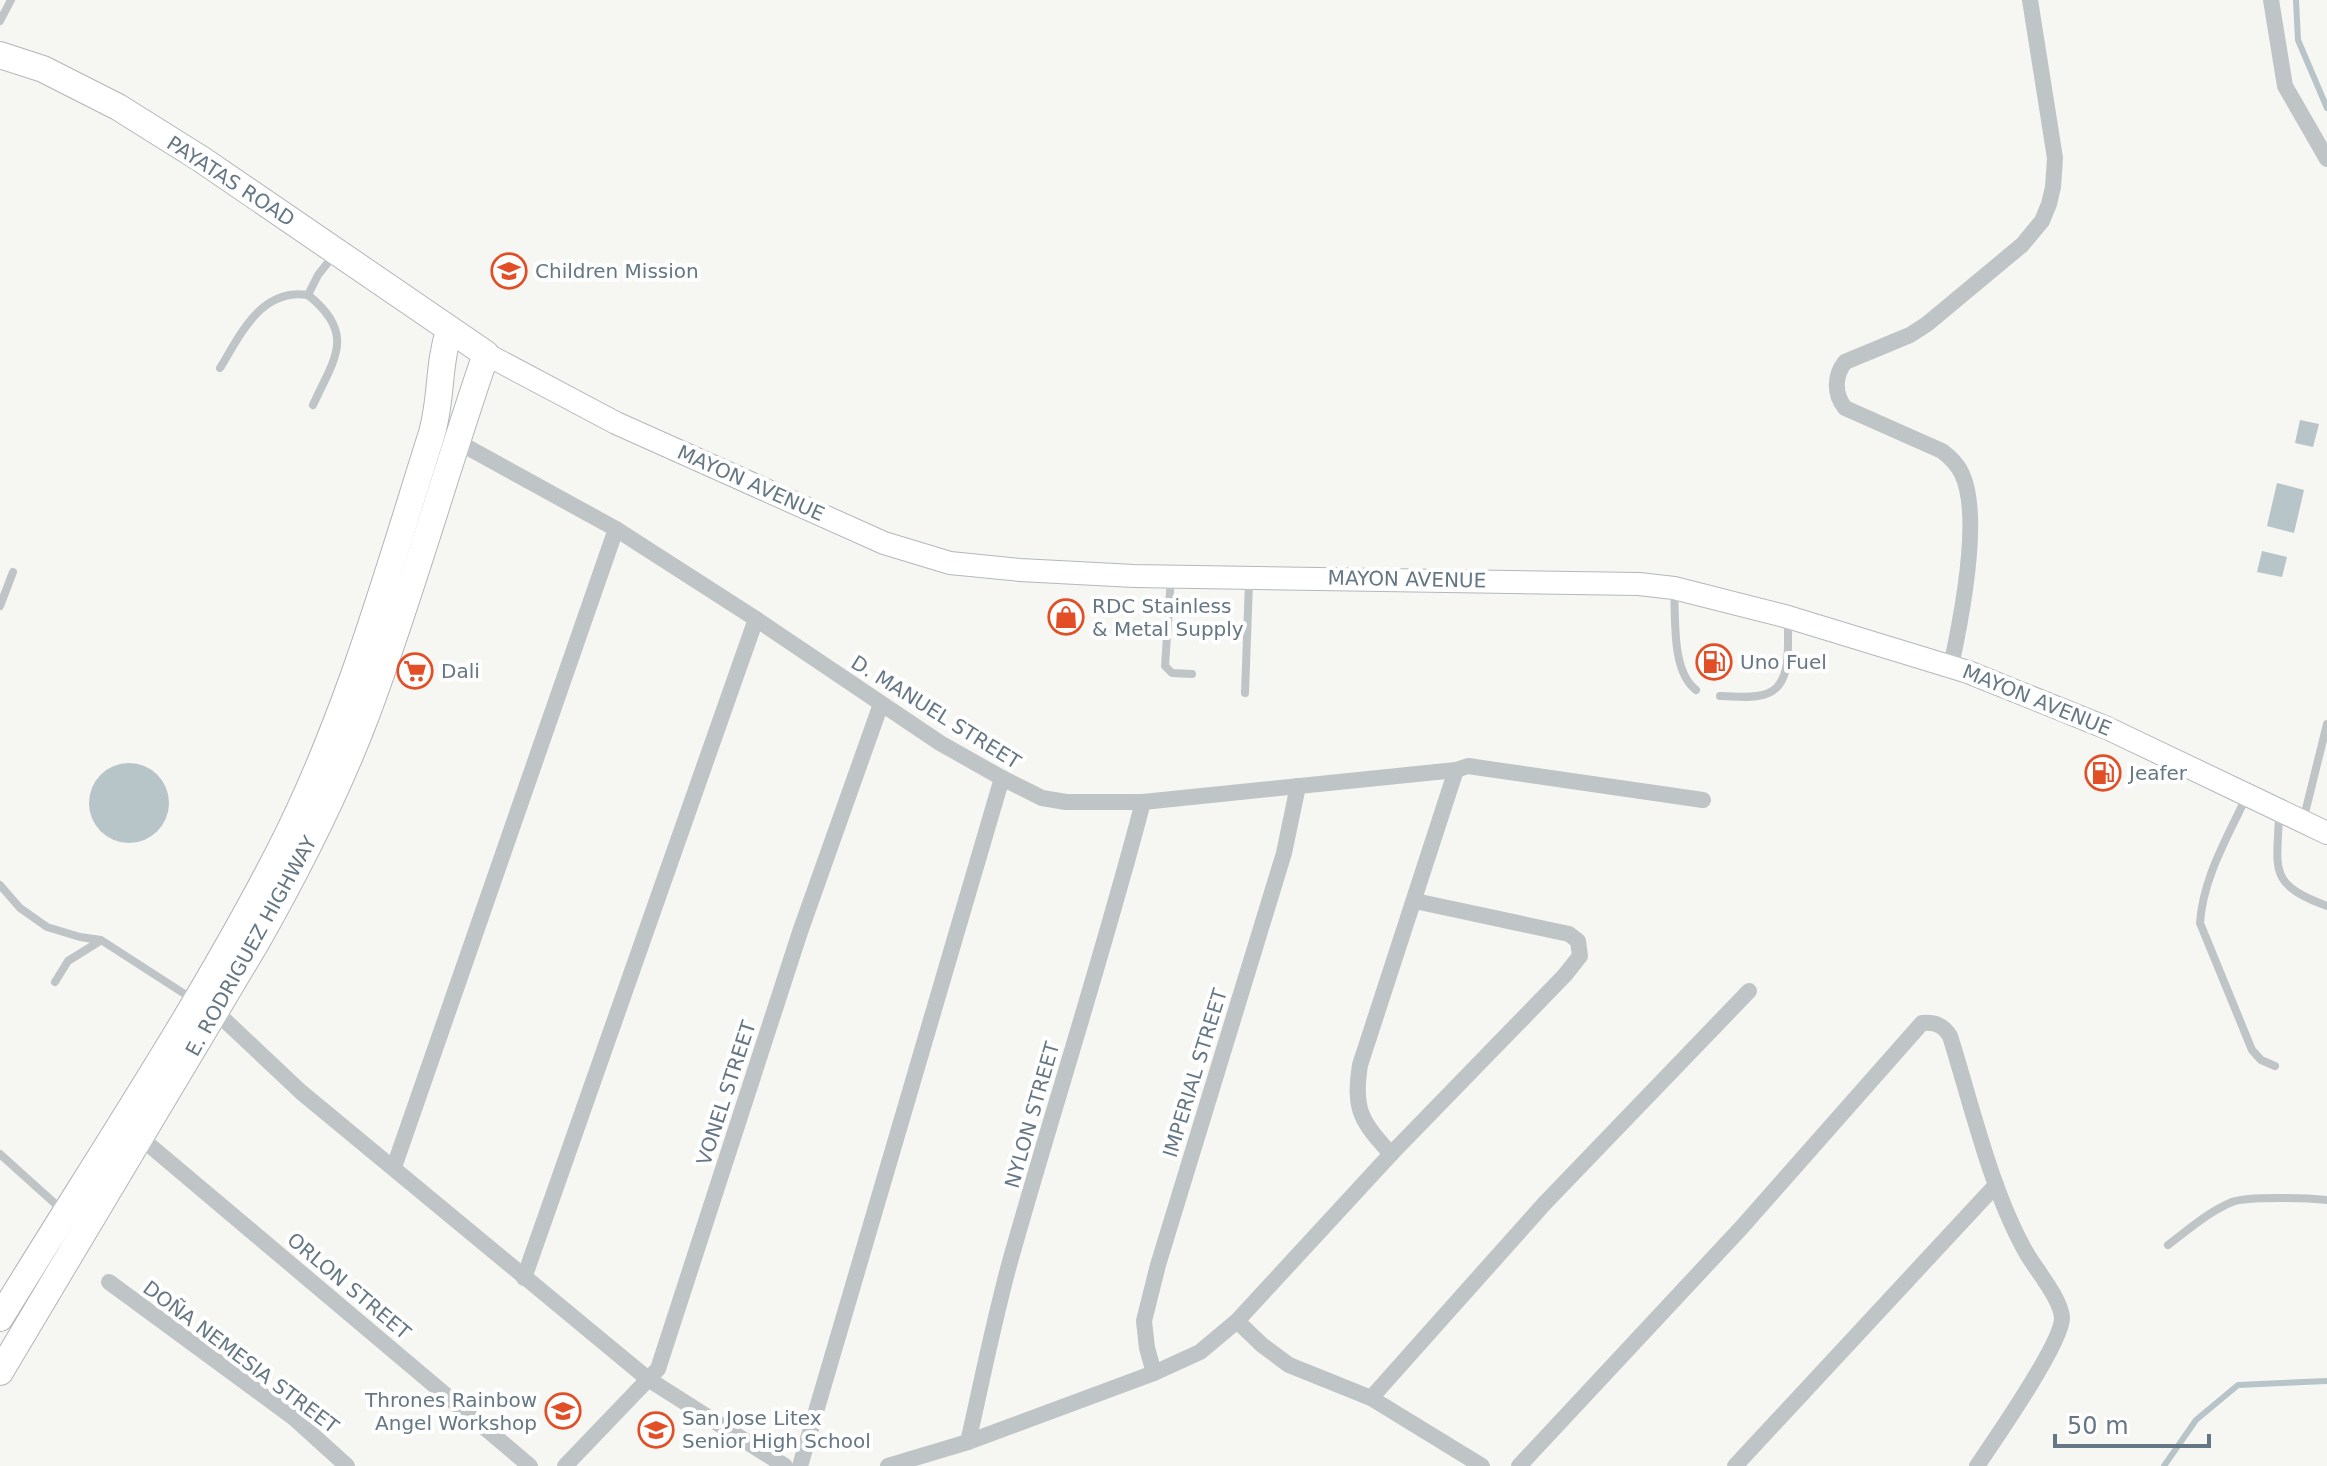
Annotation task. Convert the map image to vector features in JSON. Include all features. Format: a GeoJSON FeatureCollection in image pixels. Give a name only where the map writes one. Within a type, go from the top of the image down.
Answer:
{"type":"FeatureCollection","features":[{"type":"Feature","properties":{"kind":"main road","name":"PAYATAS ROAD"},"geometry":{"type":"LineString","coordinates":[[0,55],[43,69],[118,107],[201,159],[486,354]]}},
{"type":"Feature","properties":{"kind":"main road","name":"E. RODRIGUEZ HIGHWAY"},"geometry":{"type":"LineString","coordinates":[[246,938],[362,654],[437,416],[442,359],[449,331]]}},
{"type":"Feature","properties":{"kind":"main road","name":"MAYON AVENUE"},"geometry":{"type":"LineString","coordinates":[[486,354],[616,423],[884,543],[950,563],[1020,570],[1171,576],[1639,584],[1674,588],[1788,617],[1951,666],[2107,728],[2327,833]]}},
{"type":"Feature","properties":{"kind":"main road","name":"E. RODRIGUEZ HIGHWAY"},"geometry":{"type":"LineString","coordinates":[[0,1318],[65,1212],[205,1006],[319,825],[366,714],[486,354]]}},
{"type":"Feature","properties":{"kind":"main road","name":"E. RODRIGUEZ HIGHWAY"},"geometry":{"type":"LineString","coordinates":[[0,1372],[141,1138],[205,1006]]}},
{"type":"Feature","properties":{"kind":"main road"},"geometry":{"type":"LineString","coordinates":[[65,1212],[79,1241]]}},
{"type":"Feature","properties":{"kind":"street"},"geometry":{"type":"LineString","coordinates":[[1951,666],[1960,622],[1969,545],[1969,500],[1963,476],[1942,451],[1845,408],[1836,391],[1836,382],[1845,362],[1910,335],[1927,324],[2022,245],[2042,221],[2053,187],[2055,158],[2030,0]]}},
{"type":"Feature","properties":{"kind":"street"},"geometry":{"type":"LineString","coordinates":[[2271,0],[2285,86],[2327,159]]}},
{"type":"Feature","properties":{"kind":"street","name":"D. MANUEL STREET"},"geometry":{"type":"LineString","coordinates":[[456,441],[616,529],[940,743],[1042,798],[1066,802],[1143,802],[1456,770],[1468,766],[1703,800]]}},
{"type":"Feature","properties":{"kind":"street"},"geometry":{"type":"LineString","coordinates":[[394,1167],[616,529]]}},
{"type":"Feature","properties":{"kind":"street"},"geometry":{"type":"LineString","coordinates":[[524,1278],[756,619]]}},
{"type":"Feature","properties":{"kind":"street","name":"VONEL STREET"},"geometry":{"type":"LineString","coordinates":[[565,1466],[658,1369],[800,932],[881,704]]}},
{"type":"Feature","properties":{"kind":"street"},"geometry":{"type":"LineString","coordinates":[[1391,1154],[1371,1132],[1358,1107],[1356,1091],[1360,1065],[1456,770]]}},
{"type":"Feature","properties":{"kind":"street"},"geometry":{"type":"LineString","coordinates":[[800,1466],[1002,778]]}},
{"type":"Feature","properties":{"kind":"street","name":"IMPERIAL STREET"},"geometry":{"type":"LineString","coordinates":[[1154,1373],[1144,1331],[1158,1265],[1284,853],[1298,786]]}},
{"type":"Feature","properties":{"kind":"street","name":"NYLON STREET"},"geometry":{"type":"LineString","coordinates":[[968,1442],[1010,1261],[1118,900],[1143,802]]}},
{"type":"Feature","properties":{"kind":"street"},"geometry":{"type":"LineString","coordinates":[[888,1466],[968,1442],[1154,1373],[1200,1352],[1237,1321],[1391,1154],[1565,975],[1581,953],[1578,941],[1569,934],[1415,901]]}},
{"type":"Feature","properties":{"kind":"street"},"geometry":{"type":"LineString","coordinates":[[1371,1398],[1544,1204],[1749,991]]}},
{"type":"Feature","properties":{"kind":"street"},"geometry":{"type":"LineString","coordinates":[[205,1006],[301,1092],[648,1379],[785,1466]]}},
{"type":"Feature","properties":{"kind":"street"},"geometry":{"type":"LineString","coordinates":[[1519,1466],[1742,1227],[1922,1023],[1937,1024],[1945,1028],[1950,1036],[1996,1185],[2026,1251],[2059,1306],[2062,1320],[2052,1347],[1977,1466]]}},
{"type":"Feature","properties":{"kind":"street","name":"ORLON STREET"},"geometry":{"type":"LineString","coordinates":[[141,1138],[530,1466]]}},
{"type":"Feature","properties":{"kind":"street"},"geometry":{"type":"LineString","coordinates":[[1735,1466],[1996,1185]]}},
{"type":"Feature","properties":{"kind":"street","name":"DOÑA NEMESIA STREET"},"geometry":{"type":"LineString","coordinates":[[109,1282],[294,1418],[347,1466]]}},
{"type":"Feature","properties":{"kind":"street"},"geometry":{"type":"LineString","coordinates":[[1237,1321],[1289,1365],[1371,1398],[1482,1466]]}},
{"type":"Feature","properties":{"kind":"lane"},"geometry":{"type":"LineString","coordinates":[[0,21],[11,0]]}},
{"type":"Feature","properties":{"kind":"lane"},"geometry":{"type":"LineString","coordinates":[[308,295],[336,251]]}},
{"type":"Feature","properties":{"kind":"lane"},"geometry":{"type":"LineString","coordinates":[[220,368],[250,319],[275,299],[292,292],[308,295],[330,317],[339,342],[313,405]]}},
{"type":"Feature","properties":{"kind":"lane"},"geometry":{"type":"LineString","coordinates":[[0,606],[13,572]]}},
{"type":"Feature","properties":{"kind":"lane"},"geometry":{"type":"LineString","coordinates":[[1171,576],[1165,666],[1172,673],[1192,674]]}},
{"type":"Feature","properties":{"kind":"lane"},"geometry":{"type":"LineString","coordinates":[[1245,693],[1250,577]]}},
{"type":"Feature","properties":{"kind":"lane"},"geometry":{"type":"LineString","coordinates":[[1674,588],[1680,662],[1688,684],[1696,690]]}},
{"type":"Feature","properties":{"kind":"lane"},"geometry":{"type":"LineString","coordinates":[[1720,696],[1768,694],[1782,682],[1786,672],[1788,617]]}},
{"type":"Feature","properties":{"kind":"lane"},"geometry":{"type":"LineString","coordinates":[[2302,821],[2327,724]]}},
{"type":"Feature","properties":{"kind":"lane"},"geometry":{"type":"LineString","coordinates":[[2247,795],[2208,880],[2200,923],[2252,1050],[2261,1060],[2275,1066]]}},
{"type":"Feature","properties":{"kind":"lane"},"geometry":{"type":"LineString","coordinates":[[2279,810],[2277,869],[2285,885],[2327,906]]}},
{"type":"Feature","properties":{"kind":"lane"},"geometry":{"type":"LineString","coordinates":[[0,885],[20,908],[47,927],[101,940],[205,1006]]}},
{"type":"Feature","properties":{"kind":"lane"},"geometry":{"type":"LineString","coordinates":[[55,982],[68,961],[101,940]]}},
{"type":"Feature","properties":{"kind":"lane"},"geometry":{"type":"LineString","coordinates":[[0,1154],[65,1212]]}},
{"type":"Feature","properties":{"kind":"lane"},"geometry":{"type":"LineString","coordinates":[[2168,1245],[2204,1217],[2235,1201],[2327,1200]]}},
{"type":"Feature","properties":{"kind":"shaded area"},"geometry":{"type":"Polygon","coordinates":[[[2300,420],[2319,424],[2313,447],[2295,443],[2300,420]]]}},
{"type":"Feature","properties":{"kind":"shaded area"},"geometry":{"type":"Polygon","coordinates":[[[2277,483],[2304,490],[2294,533],[2267,526],[2277,483]]]}},
{"type":"Feature","properties":{"kind":"shaded area"},"geometry":{"type":"Polygon","coordinates":[[[2262,551],[2287,557],[2282,577],[2257,572],[2262,551]]]}},
{"type":"Feature","properties":{"kind":"shaded area"},"geometry":{"type":"Polygon","coordinates":[[[121,763],[137,763],[158,774],[169,795],[169,811],[158,832],[137,843],[121,843],[107,837],[95,825],[89,811],[89,795],[95,781],[107,769],[121,763]]]}},
{"type":"Feature","properties":{"kind":"waterway"},"geometry":{"type":"LineString","coordinates":[[2296,0],[2298,40],[2327,108]]}},
{"type":"Feature","properties":{"kind":"waterway"},"geometry":{"type":"LineString","coordinates":[[2164,1466],[2196,1420],[2238,1385],[2327,1381]]}},
{"type":"Feature","properties":{"kind":"place","name":"Children Mission"},"geometry":{"type":"Point","coordinates":[509,271]}},
{"type":"Feature","properties":{"kind":"place","name":"RDC Stainless & Metal Supply"},"geometry":{"type":"Point","coordinates":[1066,617]}},
{"type":"Feature","properties":{"kind":"place","name":"Uno Fuel"},"geometry":{"type":"Point","coordinates":[1714,662]}},
{"type":"Feature","properties":{"kind":"place","name":"Dali"},"geometry":{"type":"Point","coordinates":[415,671]}},
{"type":"Feature","properties":{"kind":"place","name":"Jeafer"},"geometry":{"type":"Point","coordinates":[2103,773]}},
{"type":"Feature","properties":{"kind":"place","name":"Thrones Rainbow Angel Workshop"},"geometry":{"type":"Point","coordinates":[563,1411]}},
{"type":"Feature","properties":{"kind":"place","name":"San Jose Litex Senior High School"},"geometry":{"type":"Point","coordinates":[656,1430]}}]}
